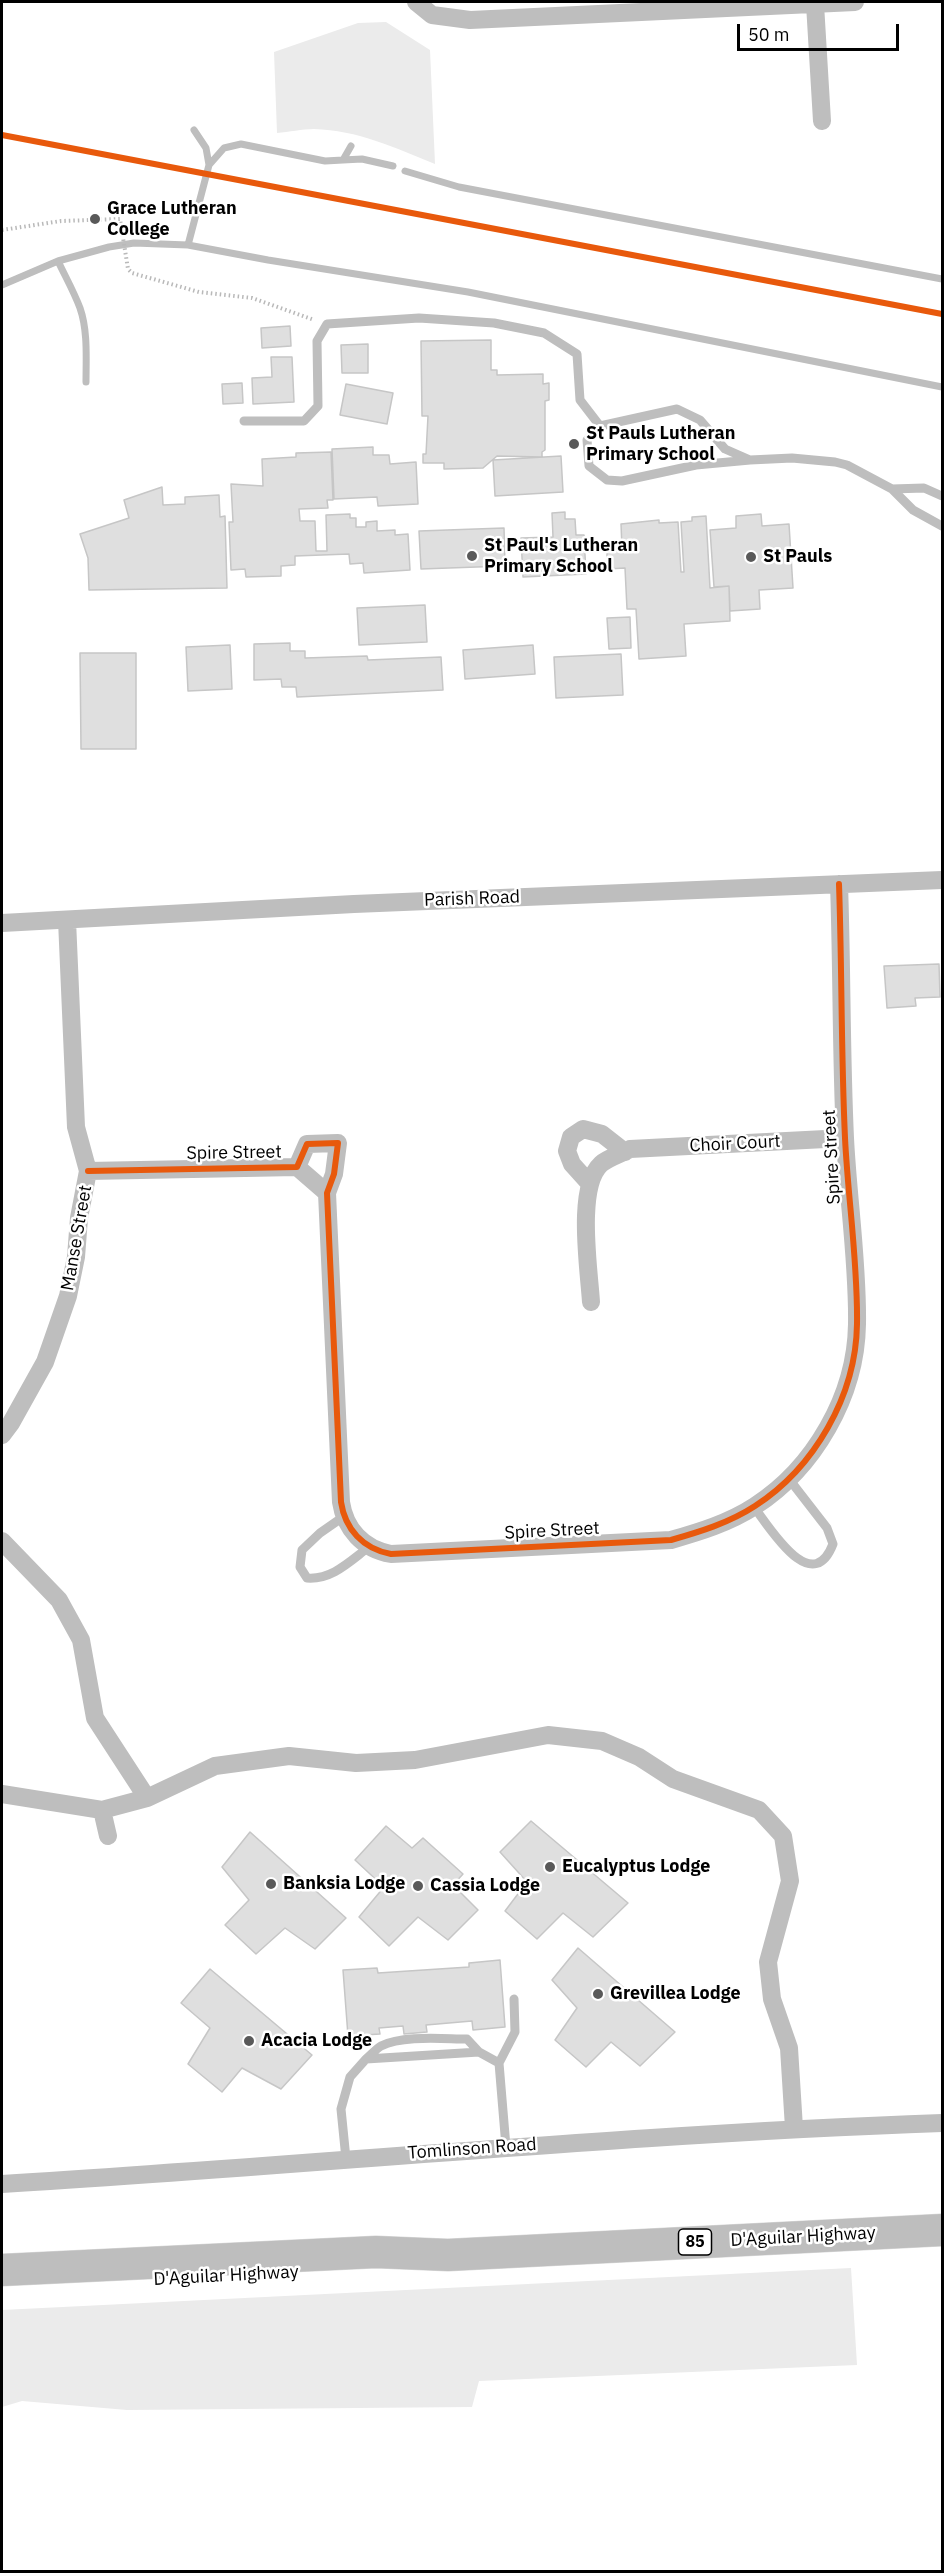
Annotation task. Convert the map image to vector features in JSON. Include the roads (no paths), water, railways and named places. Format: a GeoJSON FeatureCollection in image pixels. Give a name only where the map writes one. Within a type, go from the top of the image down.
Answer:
{"type":"FeatureCollection","features":[{"type":"Feature","properties":{"kind":"highway","name":"D'Aguilar Highway"},"geometry":{"type":"LineString","coordinates":[[2,2270],[376,2252],[448,2255],[942,2230]]}},
{"type":"Feature","properties":{"kind":"highway","name":"D'Aguilar Highway"},"geometry":{"type":"LineString","coordinates":[[2,2288],[374,2268],[448,2255]]}},
{"type":"Feature","properties":{"kind":"street"},"geometry":{"type":"LineString","coordinates":[[416,2],[432,15],[470,20],[855,2]]}},
{"type":"Feature","properties":{"kind":"street"},"geometry":{"type":"LineString","coordinates":[[815,4],[822,122]]}},
{"type":"Feature","properties":{"kind":"street","name":"Parish Road"},"geometry":{"type":"LineString","coordinates":[[2,923],[354,904],[942,880]]}},
{"type":"Feature","properties":{"kind":"street","name":"Spire Street"},"geometry":{"type":"LineString","coordinates":[[369,1547],[391,1554],[671,1539],[698,1532],[754,1507],[789,1479],[813,1451],[829,1427],[843,1396],[853,1358],[857,1325],[845,1138],[839,884]]}},
{"type":"Feature","properties":{"kind":"street","name":"Manse Street"},"geometry":{"type":"LineString","coordinates":[[2,1435],[45,1362],[68,1296],[76,1257],[78,1218],[88,1171],[76,1127],[67,920]]}},
{"type":"Feature","properties":{"kind":"street"},"geometry":{"type":"LineString","coordinates":[[591,1302],[586,1224],[590,1184],[572,1164],[567,1151],[571,1137],[583,1129],[602,1134],[625,1152]]}},
{"type":"Feature","properties":{"kind":"street","name":"Choir Court"},"geometry":{"type":"LineString","coordinates":[[590,1184],[601,1165],[630,1149],[845,1138]]}},
{"type":"Feature","properties":{"kind":"street","name":"Spire Street"},"geometry":{"type":"LineString","coordinates":[[297,1167],[307,1144],[338,1143],[334,1174],[327,1193],[344,1516]]}},
{"type":"Feature","properties":{"kind":"street","name":"Spire Street"},"geometry":{"type":"LineString","coordinates":[[88,1171],[297,1167],[327,1193]]}},
{"type":"Feature","properties":{"kind":"street"},"geometry":{"type":"LineString","coordinates":[[344,1516],[349,1527],[369,1547]]}},
{"type":"Feature","properties":{"kind":"street"},"geometry":{"type":"LineString","coordinates":[[2,1541],[58,1600],[81,1640],[95,1718],[147,1797]]}},
{"type":"Feature","properties":{"kind":"street"},"geometry":{"type":"LineString","coordinates":[[2,1794],[102,1810],[147,1797],[215,1767],[289,1756],[356,1763],[415,1760],[548,1735],[602,1741],[639,1757],[673,1779],[759,1810],[783,1836],[790,1881],[768,1962],[772,1999],[789,2048],[794,2128]]}},
{"type":"Feature","properties":{"kind":"street"},"geometry":{"type":"LineString","coordinates":[[102,1810],[108,1836]]}},
{"type":"Feature","properties":{"kind":"street","name":"Tomlinson Road"},"geometry":{"type":"LineString","coordinates":[[2,2184],[794,2128],[942,2123]]}},
{"type":"Feature","properties":{"kind":"lane"},"geometry":{"type":"LineString","coordinates":[[244,421],[304,421],[318,406],[317,341],[327,324],[419,318],[494,323],[544,333],[577,354],[580,400],[600,426]]}},
{"type":"Feature","properties":{"kind":"lane"},"geometry":{"type":"LineString","coordinates":[[750,460],[725,449],[700,420],[677,409],[600,426],[587,440],[589,466],[607,480],[622,481],[696,465],[750,460],[792,458],[835,462],[847,465],[892,489],[913,510],[942,526]]}},
{"type":"Feature","properties":{"kind":"lane"},"geometry":{"type":"LineString","coordinates":[[892,489],[924,488],[942,496]]}},
{"type":"Feature","properties":{"kind":"lane"},"geometry":{"type":"LineString","coordinates":[[754,1507],[793,1557],[810,1565],[822,1562],[829,1555],[833,1544],[827,1528],[789,1479]]}},
{"type":"Feature","properties":{"kind":"lane"},"geometry":{"type":"LineString","coordinates":[[344,1516],[320,1533],[302,1550],[300,1567],[307,1578],[320,1579],[337,1571],[369,1547]]}},
{"type":"Feature","properties":{"kind":"lane"},"geometry":{"type":"LineString","coordinates":[[506,2147],[499,2063],[515,2032],[514,1999]]}},
{"type":"Feature","properties":{"kind":"lane"},"geometry":{"type":"LineString","coordinates":[[346,2159],[341,2109],[350,2077],[380,2046],[433,2038],[467,2039],[479,2052],[499,2063]]}},
{"type":"Feature","properties":{"kind":"lane"},"geometry":{"type":"LineString","coordinates":[[366,2059],[479,2052]]}},
{"type":"Feature","properties":{"kind":"waterway"},"geometry":{"type":"LineString","coordinates":[[194,130],[206,148],[209,165]]}},
{"type":"Feature","properties":{"kind":"waterway"},"geometry":{"type":"LineString","coordinates":[[188,245],[209,165],[224,148],[241,144],[325,161],[343,160],[351,146]]}},
{"type":"Feature","properties":{"kind":"waterway"},"geometry":{"type":"LineString","coordinates":[[343,160],[362,159],[393,166]]}},
{"type":"Feature","properties":{"kind":"waterway"},"geometry":{"type":"LineString","coordinates":[[405,171],[459,187],[942,279]]}},
{"type":"Feature","properties":{"kind":"waterway"},"geometry":{"type":"LineString","coordinates":[[2,285],[58,261],[109,247],[134,243],[188,245],[468,292],[942,387]]}},
{"type":"Feature","properties":{"kind":"waterway"},"geometry":{"type":"LineString","coordinates":[[58,261],[83,317],[86,382]]}},
{"type":"Feature","properties":{"kind":"place","name":"Grace Lutheran College"},"geometry":{"type":"Point","coordinates":[95,219]}},
{"type":"Feature","properties":{"kind":"place","name":"St Pauls Lutheran Primary School"},"geometry":{"type":"Point","coordinates":[574,444]}},
{"type":"Feature","properties":{"kind":"place","name":"St Paul's Lutheran Primary School"},"geometry":{"type":"Point","coordinates":[472,556]}},
{"type":"Feature","properties":{"kind":"place","name":"St Pauls"},"geometry":{"type":"Point","coordinates":[751,557]}},
{"type":"Feature","properties":{"kind":"place","name":"Eucalyptus Lodge"},"geometry":{"type":"Point","coordinates":[550,1867]}},
{"type":"Feature","properties":{"kind":"place","name":"Banksia Lodge"},"geometry":{"type":"Point","coordinates":[271,1884]}},
{"type":"Feature","properties":{"kind":"place","name":"Cassia Lodge"},"geometry":{"type":"Point","coordinates":[418,1886]}},
{"type":"Feature","properties":{"kind":"place","name":"Grevillea Lodge"},"geometry":{"type":"Point","coordinates":[598,1994]}},
{"type":"Feature","properties":{"kind":"place","name":"Acacia Lodge"},"geometry":{"type":"Point","coordinates":[249,2041]}}]}
